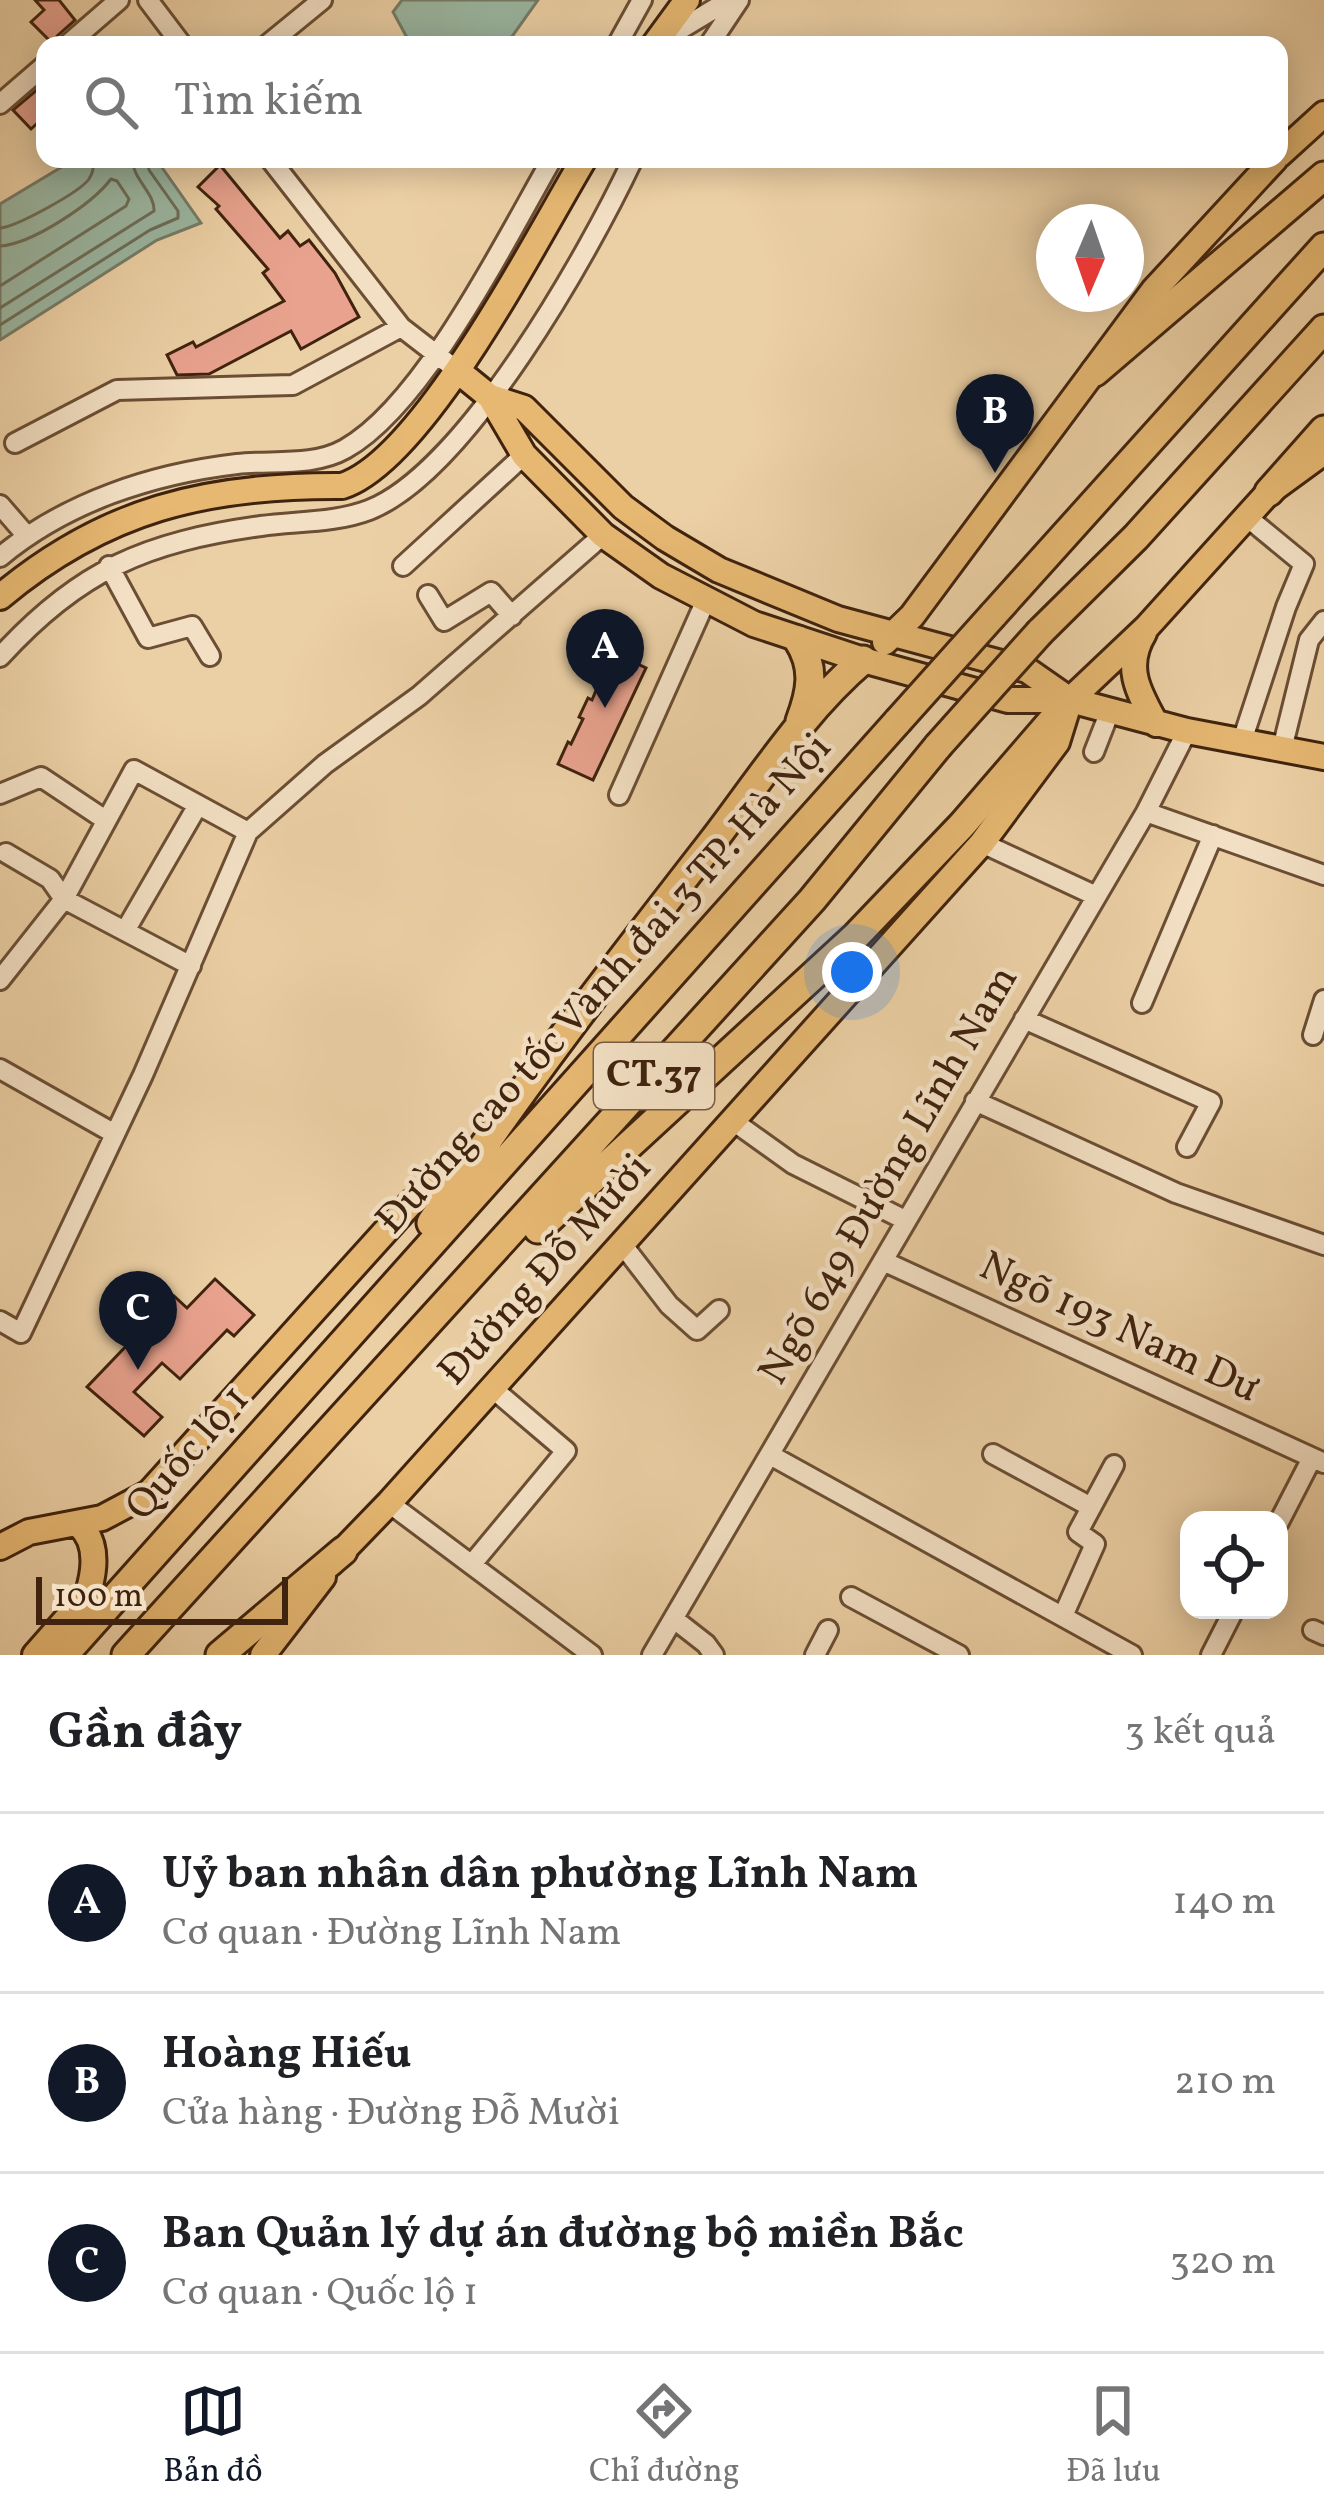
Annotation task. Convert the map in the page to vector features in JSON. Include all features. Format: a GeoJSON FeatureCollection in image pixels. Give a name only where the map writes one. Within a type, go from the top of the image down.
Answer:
{"type":"FeatureCollection","features":[{"type":"Feature","properties":{"kind":"highway"},"geometry":{"type":"LineString","coordinates":[[1095,372],[1324,176]]}},
{"type":"Feature","properties":{"kind":"highway","name":"Đường cao tốc Vành đai 3 TP. Hà Nội"},"geometry":{"type":"LineString","coordinates":[[376,1306],[1324,247]]}},
{"type":"Feature","properties":{"kind":"highway","name":"CT.37"},"geometry":{"type":"LineString","coordinates":[[361,1398],[812,899],[1040,632],[1136,537],[1324,328]]}},
{"type":"Feature","properties":{"kind":"highway"},"geometry":{"type":"LineString","coordinates":[[1269,492],[1324,430]]}},
{"type":"Feature","properties":{"kind":"highway"},"geometry":{"type":"LineString","coordinates":[[793,738],[811,679],[808,658],[798,640]]}},
{"type":"Feature","properties":{"kind":"highway"},"geometry":{"type":"LineString","coordinates":[[376,1306],[478,1151],[793,738],[863,660]]}},
{"type":"Feature","properties":{"kind":"highway"},"geometry":{"type":"LineString","coordinates":[[361,1398],[659,1114],[855,938],[962,825],[1070,700]]}},
{"type":"Feature","properties":{"kind":"highway","name":"Quốc lộ 1"},"geometry":{"type":"LineString","coordinates":[[66,1653],[376,1306]]}},
{"type":"Feature","properties":{"kind":"highway","name":"Quốc lộ 1"},"geometry":{"type":"LineString","coordinates":[[126,1655],[361,1398]]}},
{"type":"Feature","properties":{"kind":"highway"},"geometry":{"type":"LineString","coordinates":[[220,1655],[343,1551]]}},
{"type":"Feature","properties":{"kind":"main road"},"geometry":{"type":"LineString","coordinates":[[661,36],[687,0]]}},
{"type":"Feature","properties":{"kind":"main road"},"geometry":{"type":"LineString","coordinates":[[1288,147],[1324,115]]}},
{"type":"Feature","properties":{"kind":"main road"},"geometry":{"type":"LineString","coordinates":[[0,597],[66,548],[151,509],[214,493],[342,486],[358,481],[404,442],[458,370],[579,168]]}},
{"type":"Feature","properties":{"kind":"main road"},"geometry":{"type":"LineString","coordinates":[[863,660],[912,616],[1154,290],[1267,168]]}},
{"type":"Feature","properties":{"kind":"main road"},"geometry":{"type":"LineString","coordinates":[[458,370],[490,398],[524,455],[603,535],[706,600],[798,640],[1008,700],[1070,700],[1187,731],[1324,757]]}},
{"type":"Feature","properties":{"kind":"main road"},"geometry":{"type":"LineString","coordinates":[[490,398],[524,408],[623,507],[665,538],[770,594],[892,636],[1027,670],[1070,700]]}},
{"type":"Feature","properties":{"kind":"main road","name":"Đường Đỗ Mười"},"geometry":{"type":"LineString","coordinates":[[343,1551],[982,843],[1057,742],[1070,700],[1147,628],[1269,492],[1324,452]]}},
{"type":"Feature","properties":{"kind":"main road"},"geometry":{"type":"LineString","coordinates":[[1147,628],[1136,645],[1133,680],[1156,724]]}},
{"type":"Feature","properties":{"kind":"main road"},"geometry":{"type":"LineString","coordinates":[[0,1547],[28,1532],[78,1524],[122,1510],[149,1493],[411,1203],[478,1151]]}},
{"type":"Feature","properties":{"kind":"main road"},"geometry":{"type":"LineString","coordinates":[[66,1653],[86,1597],[93,1551],[88,1534],[78,1524]]}},
{"type":"Feature","properties":{"kind":"main road"},"geometry":{"type":"LineString","coordinates":[[233,1655],[343,1551]]}},
{"type":"Feature","properties":{"kind":"main road"},"geometry":{"type":"LineString","coordinates":[[263,1655],[343,1551]]}},
{"type":"Feature","properties":{"kind":"main road"},"geometry":{"type":"LineString","coordinates":[[35,1655],[86,1597],[139,1574]]}},
{"type":"Feature","properties":{"kind":"street"},"geometry":{"type":"LineString","coordinates":[[77,36],[119,0]]}},
{"type":"Feature","properties":{"kind":"street"},"geometry":{"type":"LineString","coordinates":[[148,0],[175,36]]}},
{"type":"Feature","properties":{"kind":"street"},"geometry":{"type":"LineString","coordinates":[[278,36],[322,0]]}},
{"type":"Feature","properties":{"kind":"street"},"geometry":{"type":"LineString","coordinates":[[621,36],[642,0]]}},
{"type":"Feature","properties":{"kind":"street"},"geometry":{"type":"LineString","coordinates":[[669,36],[729,0]]}},
{"type":"Feature","properties":{"kind":"street"},"geometry":{"type":"LineString","coordinates":[[715,36],[739,0]]}},
{"type":"Feature","properties":{"kind":"street"},"geometry":{"type":"LineString","coordinates":[[0,104],[36,72]]}},
{"type":"Feature","properties":{"kind":"street"},"geometry":{"type":"LineString","coordinates":[[277,168],[401,327],[458,370]]}},
{"type":"Feature","properties":{"kind":"street"},"geometry":{"type":"LineString","coordinates":[[0,557],[26,535],[95,500],[161,478],[223,466],[330,456],[348,448],[413,388],[547,168]]}},
{"type":"Feature","properties":{"kind":"street"},"geometry":{"type":"LineString","coordinates":[[0,657],[62,598],[109,566],[182,540],[340,518],[397,494],[443,457],[490,398],[574,268],[628,168]]}},
{"type":"Feature","properties":{"kind":"street"},"geometry":{"type":"LineString","coordinates":[[15,443],[117,390],[293,385],[401,327]]}},
{"type":"Feature","properties":{"kind":"street"},"geometry":{"type":"LineString","coordinates":[[404,566],[524,455]]}},
{"type":"Feature","properties":{"kind":"street"},"geometry":{"type":"LineString","coordinates":[[0,505],[26,535]]}},
{"type":"Feature","properties":{"kind":"street"},"geometry":{"type":"LineString","coordinates":[[1242,741],[1304,564],[1247,517]]}},
{"type":"Feature","properties":{"kind":"street"},"geometry":{"type":"LineString","coordinates":[[0,1321],[21,1333],[248,832],[326,764],[419,696],[603,535]]}},
{"type":"Feature","properties":{"kind":"street"},"geometry":{"type":"LineString","coordinates":[[109,566],[148,638],[192,626],[210,656]]}},
{"type":"Feature","properties":{"kind":"street"},"geometry":{"type":"LineString","coordinates":[[428,595],[444,621],[490,592],[512,616]]}},
{"type":"Feature","properties":{"kind":"street"},"geometry":{"type":"LineString","coordinates":[[619,795],[706,600]]}},
{"type":"Feature","properties":{"kind":"street"},"geometry":{"type":"LineString","coordinates":[[1282,749],[1310,640],[1324,622]]}},
{"type":"Feature","properties":{"kind":"street"},"geometry":{"type":"LineString","coordinates":[[1094,752],[1110,711]]}},
{"type":"Feature","properties":{"kind":"street","name":"Ngõ 649 Đường Lĩnh Nam"},"geometry":{"type":"LineString","coordinates":[[652,1655],[1145,812],[1187,731]]}},
{"type":"Feature","properties":{"kind":"street"},"geometry":{"type":"LineString","coordinates":[[0,980],[64,899],[134,770],[248,832]]}},
{"type":"Feature","properties":{"kind":"street"},"geometry":{"type":"LineString","coordinates":[[0,794],[41,777],[104,819]]}},
{"type":"Feature","properties":{"kind":"street"},"geometry":{"type":"LineString","coordinates":[[125,931],[198,805]]}},
{"type":"Feature","properties":{"kind":"street"},"geometry":{"type":"LineString","coordinates":[[1145,812],[1324,874]]}},
{"type":"Feature","properties":{"kind":"street"},"geometry":{"type":"LineString","coordinates":[[1142,1003],[1213,835]]}},
{"type":"Feature","properties":{"kind":"street"},"geometry":{"type":"LineString","coordinates":[[982,843],[1094,895]]}},
{"type":"Feature","properties":{"kind":"street"},"geometry":{"type":"LineString","coordinates":[[6,853],[50,879],[64,899],[191,966]]}},
{"type":"Feature","properties":{"kind":"street"},"geometry":{"type":"LineString","coordinates":[[1313,1035],[1324,1000]]}},
{"type":"Feature","properties":{"kind":"street"},"geometry":{"type":"LineString","coordinates":[[1024,1019],[1210,1102],[1187,1148]]}},
{"type":"Feature","properties":{"kind":"street"},"geometry":{"type":"LineString","coordinates":[[0,1069],[115,1134]]}},
{"type":"Feature","properties":{"kind":"street"},"geometry":{"type":"LineString","coordinates":[[975,1101],[1176,1193],[1324,1245]]}},
{"type":"Feature","properties":{"kind":"street"},"geometry":{"type":"LineString","coordinates":[[733,1121],[793,1164],[905,1220]]}},
{"type":"Feature","properties":{"kind":"street"},"geometry":{"type":"LineString","coordinates":[[622,1244],[669,1305],[697,1330],[719,1310]]}},
{"type":"Feature","properties":{"kind":"street","name":"Ngõ 193 Nam Dư"},"geometry":{"type":"LineString","coordinates":[[883,1261],[1318,1461]]}},
{"type":"Feature","properties":{"kind":"street"},"geometry":{"type":"LineString","coordinates":[[472,1564],[566,1451],[492,1388]]}},
{"type":"Feature","properties":{"kind":"street"},"geometry":{"type":"LineString","coordinates":[[993,1454],[1091,1507]]}},
{"type":"Feature","properties":{"kind":"street"},"geometry":{"type":"LineString","coordinates":[[772,1456],[1132,1655]]}},
{"type":"Feature","properties":{"kind":"street"},"geometry":{"type":"LineString","coordinates":[[1286,1511],[1318,1461]]}},
{"type":"Feature","properties":{"kind":"street"},"geometry":{"type":"LineString","coordinates":[[1063,1616],[1095,1544],[1078,1532],[1114,1465]]}},
{"type":"Feature","properties":{"kind":"street"},"geometry":{"type":"LineString","coordinates":[[389,1504],[592,1655]]}},
{"type":"Feature","properties":{"kind":"street"},"geometry":{"type":"LineString","coordinates":[[851,1597],[959,1655]]}},
{"type":"Feature","properties":{"kind":"street"},"geometry":{"type":"LineString","coordinates":[[674,1619],[714,1655]]}},
{"type":"Feature","properties":{"kind":"street"},"geometry":{"type":"LineString","coordinates":[[1210,1655],[1229,1619]]}},
{"type":"Feature","properties":{"kind":"street"},"geometry":{"type":"LineString","coordinates":[[815,1655],[828,1630]]}},
{"type":"Feature","properties":{"kind":"water"},"geometry":{"type":"Polygon","coordinates":[[[402,0],[538,0],[512,36],[406,36],[393,12],[402,0]]]}},
{"type":"Feature","properties":{"kind":"water"},"geometry":{"type":"Polygon","coordinates":[[[60,168],[162,168],[201,223],[157,240],[0,340],[0,204],[60,168]]]}},
{"type":"Feature","properties":{"kind":"building"},"geometry":{"type":"Polygon","coordinates":[[[35,0],[59,0],[75,20],[57,36],[45,36],[31,22],[44,10],[35,0]]]}},
{"type":"Feature","properties":{"kind":"building"},"geometry":{"type":"Polygon","coordinates":[[[36,91],[36,124],[31,129],[13,110],[36,91]]]}},
{"type":"Feature","properties":{"kind":"building"},"geometry":{"type":"Polygon","coordinates":[[[222,168],[280,238],[288,231],[300,246],[309,240],[335,273],[359,317],[301,349],[291,331],[209,374],[177,375],[167,355],[193,342],[196,347],[284,301],[263,273],[268,269],[216,209],[219,206],[198,187],[222,168]]]}},
{"type":"Feature","properties":{"kind":"building"},"geometry":{"type":"Polygon","coordinates":[[[612,652],[646,668],[593,780],[558,764],[612,652]]]}},
{"type":"Feature","properties":{"kind":"building"},"geometry":{"type":"Polygon","coordinates":[[[215,1279],[254,1315],[234,1336],[227,1330],[180,1379],[162,1363],[134,1392],[162,1417],[144,1436],[87,1387],[174,1296],[187,1308],[215,1279]]]}},
{"type":"Feature","properties":{"kind":"place","name":"Hoàng Hiếu"},"geometry":{"type":"Point","coordinates":[995,473]}},
{"type":"Feature","properties":{"kind":"place","name":"Uỷ ban nhân dân phường Lĩnh Nam"},"geometry":{"type":"Point","coordinates":[605,708]}},
{"type":"Feature","properties":{"kind":"place","name":"Ban Quản lý dự án đường bộ miền Bắc"},"geometry":{"type":"Point","coordinates":[138,1370]}}]}
